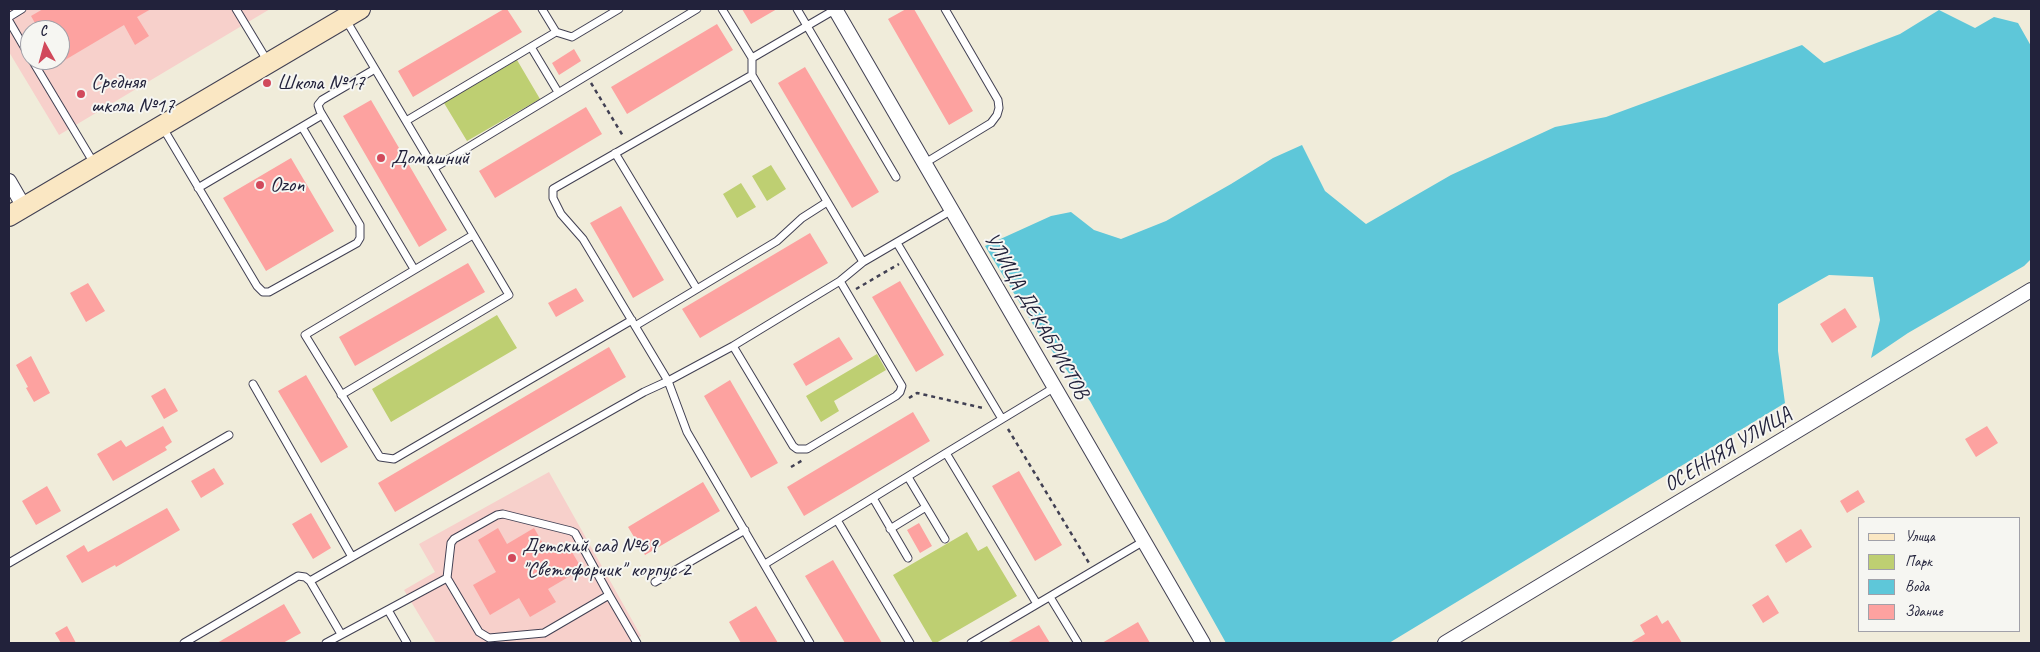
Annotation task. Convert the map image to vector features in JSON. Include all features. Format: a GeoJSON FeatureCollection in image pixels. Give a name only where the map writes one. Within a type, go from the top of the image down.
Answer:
{"type":"FeatureCollection","features":[{"type":"Feature","properties":{"kind":"street","name":"УЛИЦА ДЕКАБРИСТОВ"},"geometry":{"type":"LineString","coordinates":[[836,9],[1203,643]]}},
{"type":"Feature","properties":{"kind":"street"},"geometry":{"type":"LineString","coordinates":[[9,181],[17,211],[352,13]]}},
{"type":"Feature","properties":{"kind":"street","name":"ОСЕННЯЯ УЛИЦА"},"geometry":{"type":"LineString","coordinates":[[1445,643],[2031,290]]}},
{"type":"Feature","properties":{"kind":"lane"},"geometry":{"type":"LineString","coordinates":[[9,17],[22,9]]}},
{"type":"Feature","properties":{"kind":"lane"},"geometry":{"type":"LineString","coordinates":[[236,9],[268,63]]}},
{"type":"Feature","properties":{"kind":"lane"},"geometry":{"type":"LineString","coordinates":[[542,9],[556,32],[572,37],[619,9]]}},
{"type":"Feature","properties":{"kind":"lane"},"geometry":{"type":"LineString","coordinates":[[434,168],[698,9]]}},
{"type":"Feature","properties":{"kind":"lane"},"geometry":{"type":"LineString","coordinates":[[722,9],[752,58],[752,75],[863,262]]}},
{"type":"Feature","properties":{"kind":"lane"},"geometry":{"type":"LineString","coordinates":[[797,9],[896,177]]}},
{"type":"Feature","properties":{"kind":"lane"},"geometry":{"type":"LineString","coordinates":[[752,58],[836,9]]}},
{"type":"Feature","properties":{"kind":"lane"},"geometry":{"type":"LineString","coordinates":[[925,163],[991,123],[997,115],[998,108],[998,100],[945,9]]}},
{"type":"Feature","properties":{"kind":"lane"},"geometry":{"type":"LineString","coordinates":[[341,395],[509,295],[374,69],[352,13]]}},
{"type":"Feature","properties":{"kind":"lane"},"geometry":{"type":"LineString","coordinates":[[9,21],[20,40]]}},
{"type":"Feature","properties":{"kind":"lane"},"geometry":{"type":"LineString","coordinates":[[406,121],[556,32]]}},
{"type":"Feature","properties":{"kind":"lane"},"geometry":{"type":"LineString","coordinates":[[531,47],[558,92]]}},
{"type":"Feature","properties":{"kind":"lane"},"geometry":{"type":"LineString","coordinates":[[374,69],[322,100],[318,105],[322,115],[414,269]]}},
{"type":"Feature","properties":{"kind":"lane"},"geometry":{"type":"LineString","coordinates":[[38,70],[95,165]]}},
{"type":"Feature","properties":{"kind":"lane"},"geometry":{"type":"LineString","coordinates":[[752,75],[553,189],[553,198],[561,214],[583,239],[634,323],[668,382],[688,432],[810,643]]}},
{"type":"Feature","properties":{"kind":"lane"},"geometry":{"type":"LineString","coordinates":[[198,188],[322,115]]}},
{"type":"Feature","properties":{"kind":"lane"},"geometry":{"type":"LineString","coordinates":[[162,126],[257,286],[263,292],[276,290],[357,243],[362,231],[360,224],[302,127]]}},
{"type":"Feature","properties":{"kind":"lane"},"geometry":{"type":"LineString","coordinates":[[615,153],[697,289]]}},
{"type":"Feature","properties":{"kind":"lane"},"geometry":{"type":"LineString","coordinates":[[473,235],[305,334],[380,457],[394,459],[697,289],[777,240],[802,218],[827,202]]}},
{"type":"Feature","properties":{"kind":"lane"},"geometry":{"type":"LineString","coordinates":[[310,581],[644,392],[668,382],[733,346],[840,281],[863,262],[952,210]]}},
{"type":"Feature","properties":{"kind":"lane"},"geometry":{"type":"LineString","coordinates":[[897,243],[1002,419]]}},
{"type":"Feature","properties":{"kind":"lane"},"geometry":{"type":"LineString","coordinates":[[733,346],[793,446],[797,449],[807,448],[896,396],[902,386],[840,281]]}},
{"type":"Feature","properties":{"kind":"lane"},"geometry":{"type":"LineString","coordinates":[[252,384],[352,557]]}},
{"type":"Feature","properties":{"kind":"lane"},"geometry":{"type":"LineString","coordinates":[[765,564],[1054,387]]}},
{"type":"Feature","properties":{"kind":"lane"},"geometry":{"type":"LineString","coordinates":[[9,563],[229,435]]}},
{"type":"Feature","properties":{"kind":"lane"},"geometry":{"type":"LineString","coordinates":[[946,453],[1037,604]]}},
{"type":"Feature","properties":{"kind":"lane"},"geometry":{"type":"LineString","coordinates":[[908,477],[944,539]]}},
{"type":"Feature","properties":{"kind":"lane"},"geometry":{"type":"LineString","coordinates":[[873,498],[908,558]]}},
{"type":"Feature","properties":{"kind":"lane"},"geometry":{"type":"LineString","coordinates":[[890,529],[926,507]]}},
{"type":"Feature","properties":{"kind":"lane"},"geometry":{"type":"LineString","coordinates":[[609,596],[544,633],[495,639],[489,638],[479,632],[447,578],[451,543],[454,539],[497,515],[503,514],[571,530],[637,643]]}},
{"type":"Feature","properties":{"kind":"lane"},"geometry":{"type":"LineString","coordinates":[[837,520],[910,643]]}},
{"type":"Feature","properties":{"kind":"lane"},"geometry":{"type":"LineString","coordinates":[[655,582],[745,530]]}},
{"type":"Feature","properties":{"kind":"lane"},"geometry":{"type":"LineString","coordinates":[[971,643],[1144,541]]}},
{"type":"Feature","properties":{"kind":"lane"},"geometry":{"type":"LineString","coordinates":[[184,643],[298,576],[305,577],[310,581],[341,634]]}},
{"type":"Feature","properties":{"kind":"lane"},"geometry":{"type":"LineString","coordinates":[[326,643],[447,578]]}},
{"type":"Feature","properties":{"kind":"lane"},"geometry":{"type":"LineString","coordinates":[[1050,597],[1078,643]]}},
{"type":"Feature","properties":{"kind":"lane"},"geometry":{"type":"LineString","coordinates":[[388,610],[407,643]]}},
{"type":"Feature","properties":{"kind":"path"},"geometry":{"type":"LineString","coordinates":[[586,76],[629,145]]}},
{"type":"Feature","properties":{"kind":"path"},"geometry":{"type":"LineString","coordinates":[[855,290],[907,259]]}},
{"type":"Feature","properties":{"kind":"path"},"geometry":{"type":"LineString","coordinates":[[912,385],[917,393]]}},
{"type":"Feature","properties":{"kind":"path"},"geometry":{"type":"LineString","coordinates":[[908,398],[917,393],[997,411]]}},
{"type":"Feature","properties":{"kind":"path"},"geometry":{"type":"LineString","coordinates":[[1002,419],[1093,571]]}},
{"type":"Feature","properties":{"kind":"path"},"geometry":{"type":"LineString","coordinates":[[791,468],[808,458]]}},
{"type":"Feature","properties":{"kind":"shaded area","name":"Средняя школа №17"},"geometry":{"type":"Polygon","coordinates":[[[9,9],[270,9],[59,135],[9,52],[9,9]]]}},
{"type":"Feature","properties":{"kind":"shaded area","name":"Детский сад №69 \"Светофорчик\" корпус 2"},"geometry":{"type":"Polygon","coordinates":[[[549,472],[641,636],[629,643],[436,643],[404,590],[435,572],[419,544],[549,472]]]}},
{"type":"Feature","properties":{"kind":"green space"},"geometry":{"type":"Polygon","coordinates":[[[517,60],[540,99],[467,141],[444,103],[517,60]]]}},
{"type":"Feature","properties":{"kind":"green space"},"geometry":{"type":"Polygon","coordinates":[[[771,165],[786,189],[767,201],[752,176],[771,165]]]}},
{"type":"Feature","properties":{"kind":"green space"},"geometry":{"type":"Polygon","coordinates":[[[741,183],[756,207],[737,218],[723,194],[741,183]]]}},
{"type":"Feature","properties":{"kind":"green space"},"geometry":{"type":"Polygon","coordinates":[[[497,315],[517,348],[391,422],[372,389],[497,315]]]}},
{"type":"Feature","properties":{"kind":"green space"},"geometry":{"type":"Polygon","coordinates":[[[877,354],[886,370],[834,401],[839,411],[821,422],[806,396],[877,354]]]}},
{"type":"Feature","properties":{"kind":"green space"},"geometry":{"type":"Polygon","coordinates":[[[967,532],[978,551],[987,546],[1017,596],[933,643],[893,575],[967,532]]]}},
{"type":"Feature","properties":{"kind":"water"},"geometry":{"type":"Polygon","coordinates":[[[1939,10],[1975,28],[1994,17],[2018,23],[2031,46],[2031,259],[2024,266],[1908,333],[1871,358],[1880,320],[1873,277],[1829,275],[1778,304],[1778,351],[1785,403],[1389,643],[1226,643],[1090,401],[1037,331],[985,246],[1051,216],[1071,212],[1094,230],[1121,239],[1166,221],[1273,158],[1302,145],[1325,191],[1366,224],[1451,175],[1555,127],[1606,117],[1802,45],[1824,63],[1900,34],[1939,10]]]}},
{"type":"Feature","properties":{"kind":"building"},"geometry":{"type":"Polygon","coordinates":[[[43,9],[151,9],[137,17],[149,36],[135,45],[124,25],[70,57],[70,20],[33,20],[31,16],[43,9]]]}},
{"type":"Feature","properties":{"kind":"building"},"geometry":{"type":"Polygon","coordinates":[[[507,9],[522,32],[413,97],[398,71],[507,9]]]}},
{"type":"Feature","properties":{"kind":"building"},"geometry":{"type":"Polygon","coordinates":[[[742,9],[777,9],[751,24],[742,9]]]}},
{"type":"Feature","properties":{"kind":"building"},"geometry":{"type":"Polygon","coordinates":[[[906,9],[914,9],[973,111],[949,125],[888,19],[906,9]]]}},
{"type":"Feature","properties":{"kind":"building"},"geometry":{"type":"Polygon","coordinates":[[[717,24],[733,50],[627,114],[611,87],[717,24]]]}},
{"type":"Feature","properties":{"kind":"building"},"geometry":{"type":"Polygon","coordinates":[[[574,49],[581,61],[559,75],[552,63],[574,49]]]}},
{"type":"Feature","properties":{"kind":"building"},"geometry":{"type":"Polygon","coordinates":[[[805,67],[879,192],[852,208],[778,83],[805,67]]]}},
{"type":"Feature","properties":{"kind":"building"},"geometry":{"type":"Polygon","coordinates":[[[371,100],[447,230],[419,247],[343,116],[371,100]]]}},
{"type":"Feature","properties":{"kind":"building"},"geometry":{"type":"Polygon","coordinates":[[[586,107],[602,134],[495,198],[479,171],[586,107]]]}},
{"type":"Feature","properties":{"kind":"building"},"geometry":{"type":"Polygon","coordinates":[[[291,158],[334,231],[266,271],[223,198],[291,158]]]}},
{"type":"Feature","properties":{"kind":"building"},"geometry":{"type":"Polygon","coordinates":[[[621,206],[664,280],[633,298],[590,223],[621,206]]]}},
{"type":"Feature","properties":{"kind":"building"},"geometry":{"type":"Polygon","coordinates":[[[810,233],[828,263],[700,338],[682,309],[810,233]]]}},
{"type":"Feature","properties":{"kind":"building"},"geometry":{"type":"Polygon","coordinates":[[[468,263],[485,292],[355,366],[339,337],[468,263]]]}},
{"type":"Feature","properties":{"kind":"building"},"geometry":{"type":"Polygon","coordinates":[[[900,281],[944,355],[916,372],[872,297],[900,281]]]}},
{"type":"Feature","properties":{"kind":"building"},"geometry":{"type":"Polygon","coordinates":[[[88,283],[105,311],[86,322],[70,293],[88,283]]]}},
{"type":"Feature","properties":{"kind":"building"},"geometry":{"type":"Polygon","coordinates":[[[576,288],[584,301],[556,317],[548,303],[576,288]]]}},
{"type":"Feature","properties":{"kind":"building"},"geometry":{"type":"Polygon","coordinates":[[[1845,308],[1857,327],[1832,343],[1820,324],[1845,308]]]}},
{"type":"Feature","properties":{"kind":"building"},"geometry":{"type":"Polygon","coordinates":[[[839,337],[853,359],[806,386],[793,364],[839,337]]]}},
{"type":"Feature","properties":{"kind":"building"},"geometry":{"type":"Polygon","coordinates":[[[609,347],[626,377],[395,512],[378,483],[609,347]]]}},
{"type":"Feature","properties":{"kind":"building"},"geometry":{"type":"Polygon","coordinates":[[[31,356],[50,393],[34,402],[16,365],[31,356]]]}},
{"type":"Feature","properties":{"kind":"building"},"geometry":{"type":"Polygon","coordinates":[[[306,375],[348,447],[321,463],[278,391],[306,375]]]}},
{"type":"Feature","properties":{"kind":"building"},"geometry":{"type":"Polygon","coordinates":[[[730,380],[778,463],[751,478],[704,396],[730,380]]]}},
{"type":"Feature","properties":{"kind":"building"},"geometry":{"type":"Polygon","coordinates":[[[165,388],[178,411],[164,419],[151,396],[165,388]]]}},
{"type":"Feature","properties":{"kind":"building"},"geometry":{"type":"Polygon","coordinates":[[[913,412],[930,441],[804,516],[787,487],[913,412]]]}},
{"type":"Feature","properties":{"kind":"building"},"geometry":{"type":"Polygon","coordinates":[[[163,426],[172,442],[165,447],[167,450],[113,481],[97,454],[121,440],[126,447],[163,426]]]}},
{"type":"Feature","properties":{"kind":"building"},"geometry":{"type":"Polygon","coordinates":[[[1987,426],[1998,443],[1976,457],[1965,439],[1987,426]]]}},
{"type":"Feature","properties":{"kind":"building"},"geometry":{"type":"Polygon","coordinates":[[[214,468],[224,484],[201,498],[191,481],[214,468]]]}},
{"type":"Feature","properties":{"kind":"building"},"geometry":{"type":"Polygon","coordinates":[[[1019,471],[1062,545],[1035,561],[992,486],[1019,471]]]}},
{"type":"Feature","properties":{"kind":"building"},"geometry":{"type":"Polygon","coordinates":[[[703,482],[720,511],[645,555],[628,527],[703,482]]]}},
{"type":"Feature","properties":{"kind":"building"},"geometry":{"type":"Polygon","coordinates":[[[47,486],[61,511],[36,525],[22,501],[47,486]]]}},
{"type":"Feature","properties":{"kind":"building"},"geometry":{"type":"Polygon","coordinates":[[[1858,490],[1865,502],[1847,513],[1840,501],[1858,490]]]}},
{"type":"Feature","properties":{"kind":"building"},"geometry":{"type":"Polygon","coordinates":[[[167,508],[180,530],[116,567],[115,565],[82,583],[66,556],[84,545],[88,552],[167,508]]]}},
{"type":"Feature","properties":{"kind":"building"},"geometry":{"type":"Polygon","coordinates":[[[311,513],[331,548],[313,559],[292,524],[311,513]]]}},
{"type":"Feature","properties":{"kind":"building"},"geometry":{"type":"Polygon","coordinates":[[[919,523],[932,546],[920,553],[907,530],[919,523]]]}},
{"type":"Feature","properties":{"kind":"building"},"geometry":{"type":"Polygon","coordinates":[[[498,528],[507,544],[534,528],[548,552],[566,542],[582,569],[548,589],[556,602],[530,617],[519,598],[490,615],[473,585],[496,572],[478,540],[498,528]]]}},
{"type":"Feature","properties":{"kind":"building"},"geometry":{"type":"Polygon","coordinates":[[[1801,529],[1812,547],[1786,563],[1775,545],[1801,529]]]}},
{"type":"Feature","properties":{"kind":"building"},"geometry":{"type":"Polygon","coordinates":[[[833,560],[882,643],[845,643],[805,576],[833,560]]]}},
{"type":"Feature","properties":{"kind":"building"},"geometry":{"type":"Polygon","coordinates":[[[1768,595],[1779,613],[1763,623],[1752,605],[1768,595]]]}},
{"type":"Feature","properties":{"kind":"building"},"geometry":{"type":"Polygon","coordinates":[[[284,604],[301,633],[283,643],[217,643],[284,604]]]}},
{"type":"Feature","properties":{"kind":"building"},"geometry":{"type":"Polygon","coordinates":[[[756,606],[778,643],[741,643],[729,622],[756,606]]]}},
{"type":"Feature","properties":{"kind":"building"},"geometry":{"type":"Polygon","coordinates":[[[1657,615],[1662,624],[1668,620],[1682,643],[1630,643],[1645,634],[1640,625],[1657,615]]]}},
{"type":"Feature","properties":{"kind":"building"},"geometry":{"type":"Polygon","coordinates":[[[1138,622],[1150,643],[1102,643],[1138,622]]]}},
{"type":"Feature","properties":{"kind":"building"},"geometry":{"type":"Polygon","coordinates":[[[1039,625],[1050,643],[1007,643],[1039,625]]]}},
{"type":"Feature","properties":{"kind":"building"},"geometry":{"type":"Polygon","coordinates":[[[67,626],[76,643],[61,643],[55,633],[67,626]]]}},
{"type":"Feature","properties":{"kind":"place","name":"Школа №17"},"geometry":{"type":"Point","coordinates":[267,83]}},
{"type":"Feature","properties":{"kind":"place","name":"Средняя школа №17"},"geometry":{"type":"Point","coordinates":[81,94]}},
{"type":"Feature","properties":{"kind":"place","name":"Домашний"},"geometry":{"type":"Point","coordinates":[381,158]}},
{"type":"Feature","properties":{"kind":"place","name":"Ozon"},"geometry":{"type":"Point","coordinates":[260,185]}},
{"type":"Feature","properties":{"kind":"place","name":"Детский сад №69 \"Светофорчик\" корпус 2"},"geometry":{"type":"Point","coordinates":[512,558]}}]}
